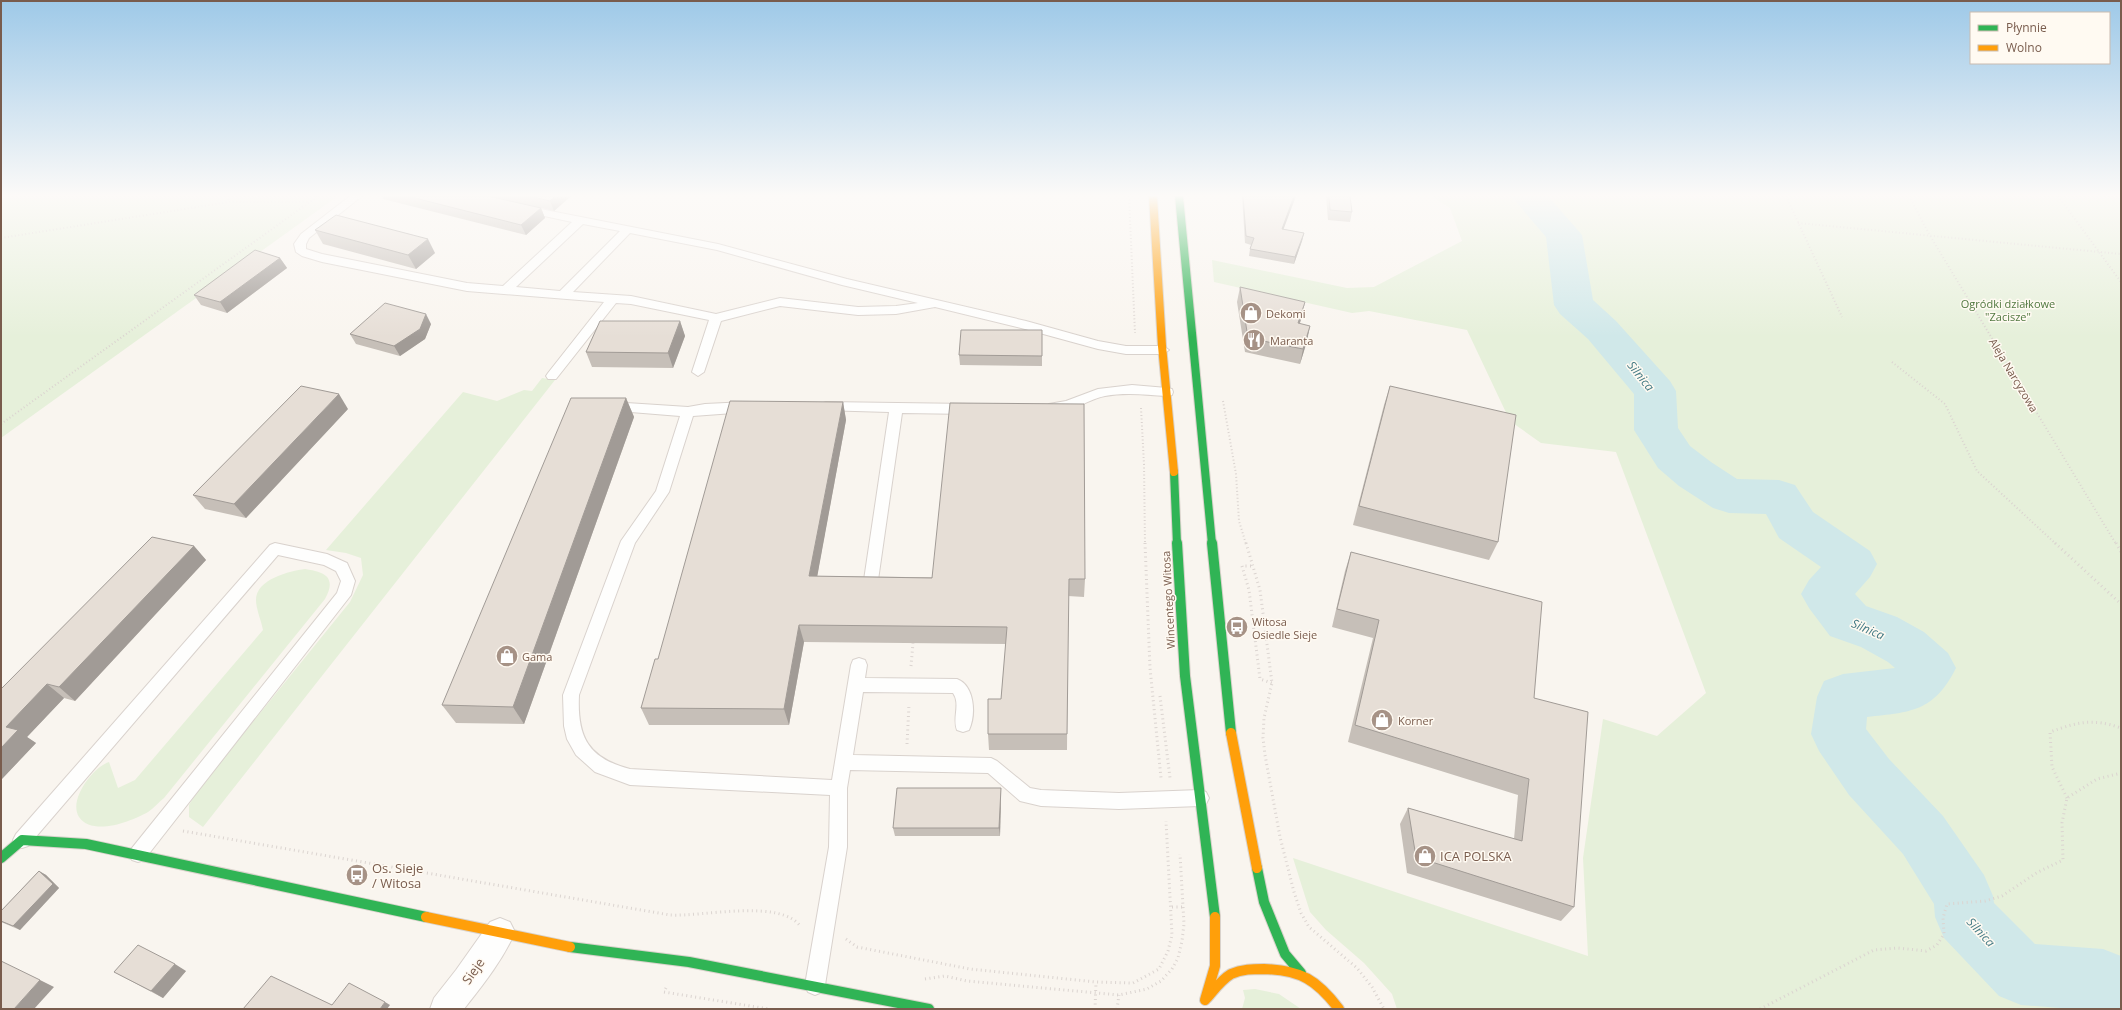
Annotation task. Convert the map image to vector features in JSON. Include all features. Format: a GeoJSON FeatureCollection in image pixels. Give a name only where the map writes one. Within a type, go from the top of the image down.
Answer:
{"type":"FeatureCollection","features":[{"type":"Feature","properties":{"kind":"main road","name":"Wincentego Witosa"},"geometry":{"type":"LineString","coordinates":[[1156,243],[1163,350],[1174,458],[1177,551],[1185,676],[1200,798],[1214,887],[1217,944],[1215,966],[1205,1000]]}},
{"type":"Feature","properties":{"kind":"main road"},"geometry":{"type":"LineString","coordinates":[[1184,243],[1210,501],[1224,676],[1234,753],[1264,902],[1285,954],[1301,972],[1330,996],[1338,1009]]}},
{"type":"Feature","properties":{"kind":"main road"},"geometry":{"type":"LineString","coordinates":[[1,858],[22,840],[86,844],[572,948],[689,962],[815,985],[929,1009]]}},
{"type":"Feature","properties":{"kind":"main road"},"geometry":{"type":"LineString","coordinates":[[1197,1009],[1225,978],[1239,970],[1265,969],[1301,972]]}},
{"type":"Feature","properties":{"kind":"street","name":"Sieje"},"geometry":{"type":"LineString","coordinates":[[445,1009],[468,980],[500,932]]}},
{"type":"Feature","properties":{"kind":"lane"},"geometry":{"type":"LineString","coordinates":[[301,243],[300,250],[322,258],[467,287],[505,292],[613,298],[653,303],[716,318],[780,302],[858,310],[896,310],[936,304]]}},
{"type":"Feature","properties":{"kind":"lane"},"geometry":{"type":"LineString","coordinates":[[505,292],[556,243]]}},
{"type":"Feature","properties":{"kind":"lane"},"geometry":{"type":"LineString","coordinates":[[562,296],[614,243]]}},
{"type":"Feature","properties":{"kind":"lane"},"geometry":{"type":"LineString","coordinates":[[699,243],[846,282],[1026,325],[1098,345],[1136,350],[1163,350]]}},
{"type":"Feature","properties":{"kind":"lane"},"geometry":{"type":"LineString","coordinates":[[552,376],[613,298]]}},
{"type":"Feature","properties":{"kind":"lane"},"geometry":{"type":"LineString","coordinates":[[698,372],[716,318]]}},
{"type":"Feature","properties":{"kind":"lane"},"geometry":{"type":"LineString","coordinates":[[1044,408],[1059,407],[1077,402],[1098,393],[1139,390],[1167,392]]}},
{"type":"Feature","properties":{"kind":"lane"},"geometry":{"type":"LineString","coordinates":[[610,407],[688,412],[705,409],[762,407]]}},
{"type":"Feature","properties":{"kind":"lane"},"geometry":{"type":"LineString","coordinates":[[813,407],[983,409]]}},
{"type":"Feature","properties":{"kind":"lane"},"geometry":{"type":"LineString","coordinates":[[871,580],[896,408]]}},
{"type":"Feature","properties":{"kind":"lane"},"geometry":{"type":"LineString","coordinates":[[688,412],[662,492],[628,541],[571,695],[569,715],[575,738],[582,752],[597,765],[613,773],[630,777],[839,788]]}},
{"type":"Feature","properties":{"kind":"lane"},"geometry":{"type":"LineString","coordinates":[[22,840],[275,548],[327,560],[342,567],[348,582],[344,595],[138,854]]}},
{"type":"Feature","properties":{"kind":"lane"},"geometry":{"type":"LineString","coordinates":[[815,985],[838,847],[839,788],[859,665]]}},
{"type":"Feature","properties":{"kind":"lane"},"geometry":{"type":"LineString","coordinates":[[856,685],[957,686],[962,690],[964,697],[963,725]]}},
{"type":"Feature","properties":{"kind":"lane"},"geometry":{"type":"LineString","coordinates":[[843,762],[983,765],[996,769],[1026,795],[1033,797],[1119,801],[1200,798]]}},
{"type":"Feature","properties":{"kind":"path"},"geometry":{"type":"LineString","coordinates":[[1,424],[252,243]]}},
{"type":"Feature","properties":{"kind":"path"},"geometry":{"type":"LineString","coordinates":[[1131,243],[1136,350]]}},
{"type":"Feature","properties":{"kind":"path"},"geometry":{"type":"LineString","coordinates":[[1807,243],[1842,317]]}},
{"type":"Feature","properties":{"kind":"path","name":"Aleja Narcyzowa"},"geometry":{"type":"LineString","coordinates":[[1934,243],[2121,552]]}},
{"type":"Feature","properties":{"kind":"path"},"geometry":{"type":"LineString","coordinates":[[2025,243],[2098,250],[2121,254]]}},
{"type":"Feature","properties":{"kind":"path"},"geometry":{"type":"LineString","coordinates":[[2093,243],[2121,282]]}},
{"type":"Feature","properties":{"kind":"path"},"geometry":{"type":"LineString","coordinates":[[1892,362],[1945,404],[1978,471],[2121,604]]}},
{"type":"Feature","properties":{"kind":"path"},"geometry":{"type":"LineString","coordinates":[[841,935],[858,947],[963,968],[1096,982],[1133,983],[1159,969],[1168,951],[1172,935],[1172,907],[1168,842],[1151,683],[1145,556],[1143,432],[1139,390]]}},
{"type":"Feature","properties":{"kind":"path"},"geometry":{"type":"LineString","coordinates":[[1222,393],[1236,474],[1239,521],[1251,566],[1260,590],[1264,613],[1272,683],[1264,718],[1264,749],[1285,860],[1302,916],[1309,927],[1362,973],[1376,992],[1384,1009]]}},
{"type":"Feature","properties":{"kind":"path"},"geometry":{"type":"LineString","coordinates":[[1251,566],[1242,566],[1249,590],[1260,679],[1272,683]]}},
{"type":"Feature","properties":{"kind":"path"},"geometry":{"type":"LineString","coordinates":[[1760,1009],[1874,950],[1898,948],[1926,951],[1937,945],[1944,934],[1943,918],[1947,904],[1985,901],[2002,896],[2038,872],[2062,860],[2062,823],[2068,798],[2052,767],[2050,732],[2085,720],[2106,722],[2121,728]]}},
{"type":"Feature","properties":{"kind":"path"},"geometry":{"type":"LineString","coordinates":[[2068,798],[2098,778],[2121,772]]}},
{"type":"Feature","properties":{"kind":"path"},"geometry":{"type":"LineString","coordinates":[[160,827],[480,884],[684,917],[758,911],[780,913],[793,918],[803,929]]}},
{"type":"Feature","properties":{"kind":"path"},"geometry":{"type":"LineString","coordinates":[[889,1001],[914,984],[928,978],[945,976],[967,981],[1119,995],[1147,989],[1161,981],[1172,969],[1178,958],[1184,924]]}},
{"type":"Feature","properties":{"kind":"path"},"geometry":{"type":"LineString","coordinates":[[1095,1009],[1096,982]]}},
{"type":"Feature","properties":{"kind":"path"},"geometry":{"type":"LineString","coordinates":[[1117,1009],[1119,995]]}},
{"type":"Feature","properties":{"kind":"green space"},"geometry":{"type":"Polygon","coordinates":[[[1,243],[272,243],[1,438],[1,243]]]}},
{"type":"Feature","properties":{"kind":"green space","name":"Ogródki działkowe \"Zacisze\""},"geometry":{"type":"Polygon","coordinates":[[[1458,243],[2121,243],[2121,1009],[1397,1009],[1392,994],[1364,963],[1326,930],[1310,912],[1293,858],[1588,956],[1583,858],[1603,719],[1657,736],[1706,693],[1616,452],[1541,443],[1510,421],[1467,330],[1369,311],[1352,313],[1214,282],[1212,260],[1347,288],[1374,287],[1458,243]]]}},
{"type":"Feature","properties":{"kind":"green space"},"geometry":{"type":"Polygon","coordinates":[[[542,378],[555,380],[203,827],[189,817],[189,805],[200,787],[350,602],[363,575],[361,558],[346,553],[326,550],[463,392],[497,401],[524,390],[532,391],[542,378]]]}},
{"type":"Feature","properties":{"kind":"green space"},"geometry":{"type":"Polygon","coordinates":[[[305,569],[318,572],[327,577],[330,585],[325,599],[164,798],[148,812],[123,823],[103,827],[85,823],[79,817],[76,810],[77,802],[79,793],[96,770],[109,762],[118,788],[135,780],[263,630],[257,607],[257,593],[268,581],[275,577],[305,569]]]}},
{"type":"Feature","properties":{"kind":"green space"},"geometry":{"type":"Polygon","coordinates":[[[1255,989],[1279,994],[1301,1009],[1242,1009],[1245,998],[1243,990],[1255,989]]]}},
{"type":"Feature","properties":{"kind":"building"},"geometry":{"type":"Polygon","coordinates":[[[364,243],[423,243],[408,255],[364,243]]]}},
{"type":"Feature","properties":{"kind":"building"},"geometry":{"type":"Polygon","coordinates":[[[1252,243],[1300,243],[1295,257],[1250,249],[1252,243]]]}},
{"type":"Feature","properties":{"kind":"building"},"geometry":{"type":"Polygon","coordinates":[[[255,250],[280,258],[220,302],[194,295],[255,250]]]}},
{"type":"Feature","properties":{"kind":"building"},"geometry":{"type":"Polygon","coordinates":[[[1240,287],[1305,302],[1298,323],[1310,326],[1303,349],[1248,338],[1240,287]]]}},
{"type":"Feature","properties":{"kind":"building"},"geometry":{"type":"Polygon","coordinates":[[[385,303],[426,314],[420,329],[394,346],[350,334],[385,303]]]}},
{"type":"Feature","properties":{"kind":"building"},"geometry":{"type":"Polygon","coordinates":[[[600,321],[680,321],[668,353],[586,352],[600,321]]]}},
{"type":"Feature","properties":{"kind":"building"},"geometry":{"type":"Polygon","coordinates":[[[961,330],[1042,330],[1042,356],[959,355],[961,330]]]}},
{"type":"Feature","properties":{"kind":"building"},"geometry":{"type":"Polygon","coordinates":[[[301,386],[339,394],[234,504],[193,495],[301,386]]]}},
{"type":"Feature","properties":{"kind":"building"},"geometry":{"type":"Polygon","coordinates":[[[1390,386],[1516,415],[1498,542],[1359,506],[1390,386]]]}},
{"type":"Feature","properties":{"kind":"building"},"geometry":{"type":"Polygon","coordinates":[[[571,398],[626,398],[513,707],[442,705],[571,398]]]}},
{"type":"Feature","properties":{"kind":"building"},"geometry":{"type":"Polygon","coordinates":[[[730,401],[843,402],[809,576],[932,578],[950,403],[1084,404],[1085,579],[1069,579],[1067,734],[988,734],[988,699],[1001,699],[1007,627],[799,625],[784,709],[641,708],[655,659],[658,659],[730,401]]]}},
{"type":"Feature","properties":{"kind":"building"},"geometry":{"type":"Polygon","coordinates":[[[152,537],[194,546],[59,687],[47,684],[6,727],[18,730],[1,748],[1,689],[152,537]]]}},
{"type":"Feature","properties":{"kind":"building"},"geometry":{"type":"Polygon","coordinates":[[[1351,552],[1542,602],[1534,698],[1588,712],[1574,907],[1416,857],[1408,808],[1522,841],[1529,779],[1355,725],[1379,620],[1337,609],[1351,552]]]}},
{"type":"Feature","properties":{"kind":"building"},"geometry":{"type":"Polygon","coordinates":[[[897,788],[1001,788],[999,828],[893,828],[897,788]]]}},
{"type":"Feature","properties":{"kind":"building"},"geometry":{"type":"Polygon","coordinates":[[[39,871],[53,884],[13,926],[1,921],[1,911],[39,871]]]}},
{"type":"Feature","properties":{"kind":"building"},"geometry":{"type":"Polygon","coordinates":[[[138,945],[175,964],[151,991],[114,972],[138,945]]]}},
{"type":"Feature","properties":{"kind":"building"},"geometry":{"type":"Polygon","coordinates":[[[1,961],[40,980],[14,1009],[1,1009],[1,961]]]}},
{"type":"Feature","properties":{"kind":"building"},"geometry":{"type":"Polygon","coordinates":[[[271,976],[332,1005],[349,983],[385,1002],[380,1009],[243,1009],[271,976]]]}},
{"type":"Feature","properties":{"kind":"waterway","name":"Silnica"},"geometry":{"type":"LineString","coordinates":[[1565,243],[1574,305],[1602,330],[1655,391],[1656,430],[1674,457],[1695,474],[1729,496],[1779,497],[1796,525],[1853,564],[1826,594],[1848,621],[1879,632],[1906,647],[1930,668],[1907,690],[1843,697],[1838,734],[1869,777],[1923,835],[1963,896],[1965,917],[2021,974],[2103,980],[2121,1007]]}},
{"type":"Feature","properties":{"kind":"traffic: fast"},"geometry":{"type":"LineString","coordinates":[[1183,243],[1224,676],[1231,733]]}},
{"type":"Feature","properties":{"kind":"traffic: fast"},"geometry":{"type":"LineString","coordinates":[[1174,472],[1177,551],[1185,676],[1215,917]]}},
{"type":"Feature","properties":{"kind":"traffic: fast"},"geometry":{"type":"LineString","coordinates":[[1,858],[22,840],[86,844],[426,917]]}},
{"type":"Feature","properties":{"kind":"traffic: fast"},"geometry":{"type":"LineString","coordinates":[[1257,868],[1264,902],[1285,954],[1301,973]]}},
{"type":"Feature","properties":{"kind":"traffic: fast"},"geometry":{"type":"LineString","coordinates":[[570,947],[689,962],[929,1009]]}},
{"type":"Feature","properties":{"kind":"traffic: slow"},"geometry":{"type":"LineString","coordinates":[[1156,243],[1162,346],[1174,472]]}},
{"type":"Feature","properties":{"kind":"traffic: slow"},"geometry":{"type":"LineString","coordinates":[[1231,733],[1257,868]]}},
{"type":"Feature","properties":{"kind":"traffic: slow"},"geometry":{"type":"LineString","coordinates":[[426,917],[570,947]]}},
{"type":"Feature","properties":{"kind":"traffic: slow"},"geometry":{"type":"LineString","coordinates":[[1205,1000],[1215,966],[1215,917]]}},
{"type":"Feature","properties":{"kind":"traffic: slow"},"geometry":{"type":"LineString","coordinates":[[1207,998],[1216,987],[1237,971],[1249,969],[1277,969],[1299,973],[1308,977],[1331,998],[1339,1009]]}},
{"type":"Feature","properties":{"kind":"place","name":"Dekomi"},"geometry":{"type":"Point","coordinates":[1251,313]}},
{"type":"Feature","properties":{"kind":"place","name":"Maranta"},"geometry":{"type":"Point","coordinates":[1254,340]}},
{"type":"Feature","properties":{"kind":"place","name":"Witosa Osiedle Sieje"},"geometry":{"type":"Point","coordinates":[1237,627]}},
{"type":"Feature","properties":{"kind":"place","name":"Gama"},"geometry":{"type":"Point","coordinates":[507,656]}},
{"type":"Feature","properties":{"kind":"place","name":"Korner"},"geometry":{"type":"Point","coordinates":[1382,720]}},
{"type":"Feature","properties":{"kind":"place","name":"ICA POLSKA"},"geometry":{"type":"Point","coordinates":[1425,856]}},
{"type":"Feature","properties":{"kind":"place","name":"Os. Sieje / Witosa"},"geometry":{"type":"Point","coordinates":[357,875]}}]}
